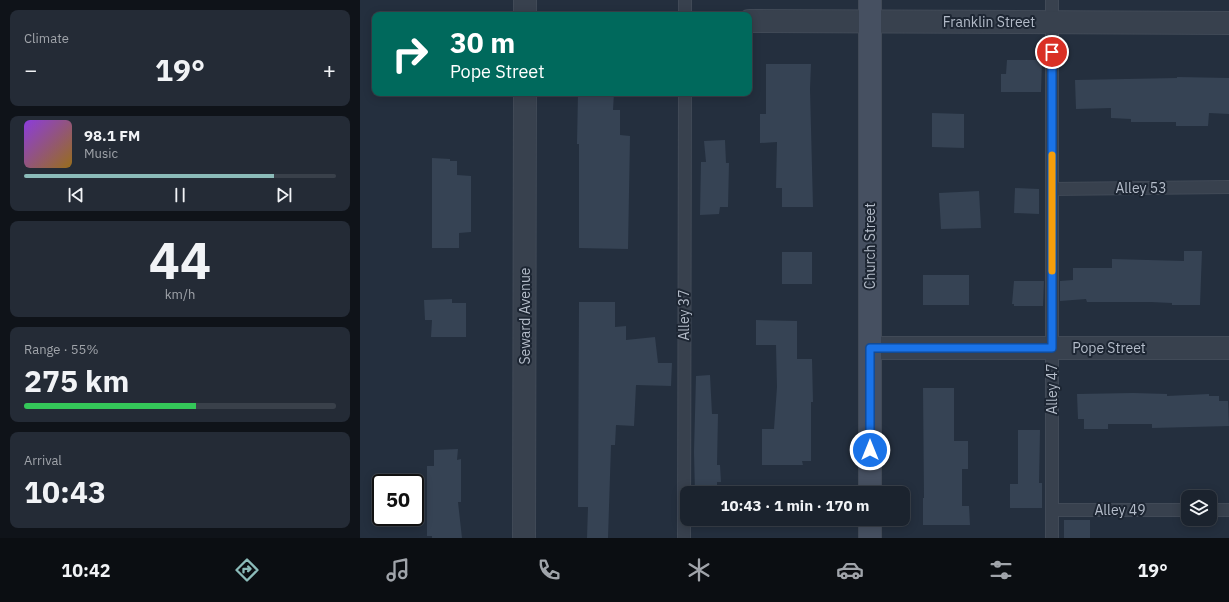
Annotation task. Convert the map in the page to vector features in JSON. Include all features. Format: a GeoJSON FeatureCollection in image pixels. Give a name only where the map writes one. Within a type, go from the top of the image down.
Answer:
{"type":"FeatureCollection","features":[{"type":"Feature","properties":{"kind":"main road","name":"Church Street"},"geometry":{"type":"LineString","coordinates":[[870,0],[870,486]]}},
{"type":"Feature","properties":{"kind":"main road"},"geometry":{"type":"LineString","coordinates":[[870,526],[870,538]]}},
{"type":"Feature","properties":{"kind":"street"},"geometry":{"type":"LineString","coordinates":[[525,0],[525,12]]}},
{"type":"Feature","properties":{"kind":"street","name":"Franklin Street"},"geometry":{"type":"LineString","coordinates":[[752,21],[1229,23]]}},
{"type":"Feature","properties":{"kind":"street","name":"Seward Avenue"},"geometry":{"type":"LineString","coordinates":[[524,538],[525,96]]}},
{"type":"Feature","properties":{"kind":"street","name":"Pope Street"},"geometry":{"type":"LineString","coordinates":[[870,348],[1229,348]]}},
{"type":"Feature","properties":{"kind":"lane"},"geometry":{"type":"LineString","coordinates":[[685,0],[685,12]]}},
{"type":"Feature","properties":{"kind":"lane","name":"Alley 47"},"geometry":{"type":"LineString","coordinates":[[1052,0],[1052,538]]}},
{"type":"Feature","properties":{"kind":"lane","name":"Alley 37"},"geometry":{"type":"LineString","coordinates":[[684,96],[684,538]]}},
{"type":"Feature","properties":{"kind":"lane","name":"Alley 53"},"geometry":{"type":"LineString","coordinates":[[1052,188],[1229,187]]}},
{"type":"Feature","properties":{"kind":"lane","name":"Alley 49"},"geometry":{"type":"LineString","coordinates":[[1052,510],[1181,510]]}},
{"type":"Feature","properties":{"kind":"lane"},"geometry":{"type":"LineString","coordinates":[[1217,510],[1229,510]]}},
{"type":"Feature","properties":{"kind":"building"},"geometry":{"type":"Polygon","coordinates":[[[1007,60],[1042,60],[1041,92],[1001,92],[1001,74],[1006,74],[1007,60]]]}},
{"type":"Feature","properties":{"kind":"building"},"geometry":{"type":"Polygon","coordinates":[[[766,64],[811,64],[810,89],[813,207],[782,207],[782,188],[776,188],[777,142],[760,143],[760,114],[766,114],[766,64]]]}},
{"type":"Feature","properties":{"kind":"building"},"geometry":{"type":"Polygon","coordinates":[[[1177,77],[1229,78],[1229,114],[1209,113],[1208,126],[1176,126],[1176,122],[1131,122],[1131,119],[1111,118],[1111,108],[1076,109],[1075,80],[1177,77]]]}},
{"type":"Feature","properties":{"kind":"building"},"geometry":{"type":"Polygon","coordinates":[[[578,96],[614,96],[613,110],[620,110],[620,135],[630,136],[628,249],[579,248],[579,144],[577,144],[578,96]]]}},
{"type":"Feature","properties":{"kind":"building"},"geometry":{"type":"Polygon","coordinates":[[[932,113],[964,114],[964,148],[932,147],[932,113]]]}},
{"type":"Feature","properties":{"kind":"building"},"geometry":{"type":"Polygon","coordinates":[[[725,140],[726,163],[729,163],[728,207],[720,207],[719,214],[700,215],[701,162],[706,162],[704,141],[725,140]]]}},
{"type":"Feature","properties":{"kind":"building"},"geometry":{"type":"Polygon","coordinates":[[[432,158],[457,161],[457,175],[471,176],[471,232],[459,233],[459,248],[432,248],[432,158]]]}},
{"type":"Feature","properties":{"kind":"building"},"geometry":{"type":"Polygon","coordinates":[[[1015,188],[1039,189],[1039,214],[1014,213],[1015,188]]]}},
{"type":"Feature","properties":{"kind":"building"},"geometry":{"type":"Polygon","coordinates":[[[979,191],[981,228],[941,229],[939,193],[979,191]]]}},
{"type":"Feature","properties":{"kind":"building"},"geometry":{"type":"Polygon","coordinates":[[[1184,251],[1202,251],[1200,305],[1172,305],[1172,303],[1151,302],[1087,302],[1086,299],[1060,301],[1060,281],[1073,280],[1073,268],[1112,268],[1112,259],[1184,261],[1184,251]]]}},
{"type":"Feature","properties":{"kind":"building"},"geometry":{"type":"Polygon","coordinates":[[[782,252],[812,252],[812,284],[782,284],[782,252]]]}},
{"type":"Feature","properties":{"kind":"building"},"geometry":{"type":"Polygon","coordinates":[[[923,275],[969,275],[969,305],[923,305],[923,275]]]}},
{"type":"Feature","properties":{"kind":"building"},"geometry":{"type":"Polygon","coordinates":[[[1014,281],[1044,281],[1043,306],[1014,306],[1014,304],[1012,304],[1014,281]]]}},
{"type":"Feature","properties":{"kind":"building"},"geometry":{"type":"Polygon","coordinates":[[[452,299],[452,303],[466,303],[466,337],[431,337],[432,320],[425,320],[424,300],[452,299]]]}},
{"type":"Feature","properties":{"kind":"building"},"geometry":{"type":"Polygon","coordinates":[[[579,302],[615,302],[615,327],[626,326],[626,340],[655,337],[658,363],[672,363],[671,386],[636,385],[634,426],[616,425],[615,445],[611,445],[608,538],[587,538],[588,507],[578,507],[579,302]]]}},
{"type":"Feature","properties":{"kind":"building"},"geometry":{"type":"Polygon","coordinates":[[[756,320],[797,321],[797,359],[812,359],[813,402],[811,402],[811,461],[802,461],[803,465],[762,465],[762,429],[774,429],[777,387],[776,345],[756,345],[756,320]]]}},
{"type":"Feature","properties":{"kind":"building"},"geometry":{"type":"Polygon","coordinates":[[[710,375],[712,414],[718,414],[717,465],[720,465],[721,482],[717,482],[717,486],[695,486],[696,376],[710,375]]]}},
{"type":"Feature","properties":{"kind":"building"},"geometry":{"type":"Polygon","coordinates":[[[923,388],[954,388],[954,441],[968,441],[968,469],[962,469],[962,506],[969,506],[970,525],[923,525],[923,388]]]}},
{"type":"Feature","properties":{"kind":"building"},"geometry":{"type":"Polygon","coordinates":[[[1077,394],[1167,394],[1167,396],[1209,394],[1209,396],[1219,396],[1219,401],[1228,401],[1229,426],[1152,428],[1152,424],[1108,424],[1108,429],[1084,429],[1084,419],[1078,419],[1077,394]]]}},
{"type":"Feature","properties":{"kind":"building"},"geometry":{"type":"Polygon","coordinates":[[[1018,430],[1040,430],[1039,483],[1042,483],[1042,508],[1010,508],[1010,484],[1018,484],[1018,430]]]}},
{"type":"Feature","properties":{"kind":"building"},"geometry":{"type":"Polygon","coordinates":[[[458,449],[457,460],[461,459],[461,502],[458,502],[462,538],[432,538],[432,536],[427,536],[427,466],[434,466],[434,450],[458,449]]]}},
{"type":"Feature","properties":{"kind":"building"},"geometry":{"type":"Polygon","coordinates":[[[1064,520],[1090,520],[1090,538],[1064,538],[1064,520]]]}},
{"type":"Feature","properties":{"kind":"slow traffic"},"geometry":{"type":"LineString","coordinates":[[1052,155],[1052,271]]}},
{"type":"Feature","properties":{"kind":"route"},"geometry":{"type":"LineString","coordinates":[[870,450],[870,348],[1052,348],[1052,52]]}}]}
